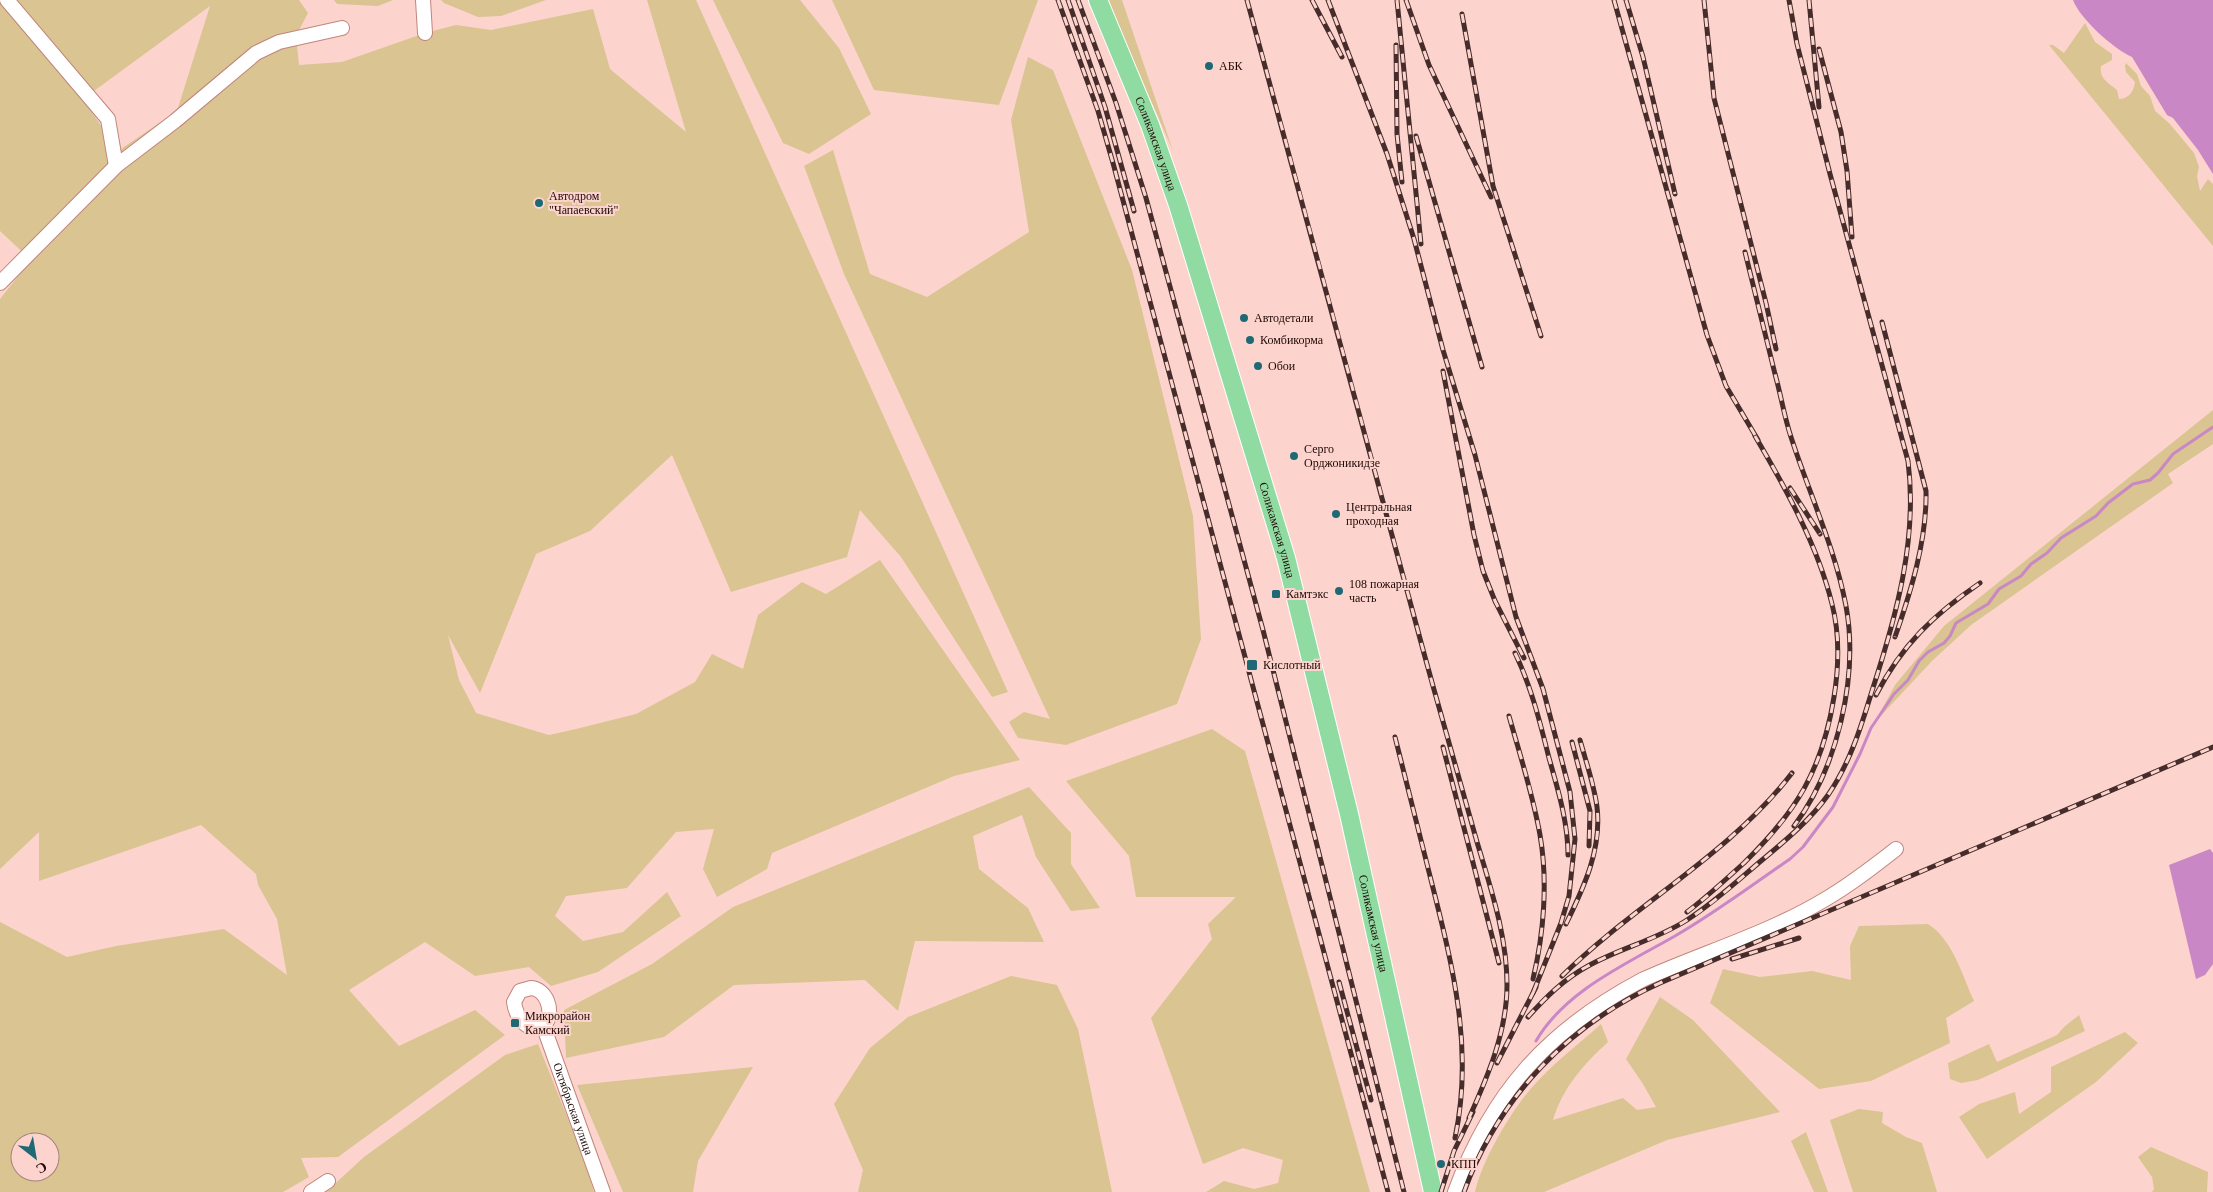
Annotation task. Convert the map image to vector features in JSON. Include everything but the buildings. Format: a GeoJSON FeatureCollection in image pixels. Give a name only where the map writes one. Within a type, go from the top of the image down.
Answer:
{"type":"FeatureCollection","features":[{"type":"Feature","properties":{"kind":"main road","name":"Соликамская улица"},"geometry":{"type":"LineString","coordinates":[[1098,0],[1150,125],[1178,205],[1286,558],[1351,824],[1433,1192]]}},
{"type":"Feature","properties":{"kind":"street"},"geometry":{"type":"LineString","coordinates":[[7,0],[108,119],[116,166]]}},
{"type":"Feature","properties":{"kind":"street"},"geometry":{"type":"LineString","coordinates":[[423,0],[425,33]]}},
{"type":"Feature","properties":{"kind":"street"},"geometry":{"type":"LineString","coordinates":[[0,283],[116,166],[175,121],[256,53],[279,42],[342,28]]}},
{"type":"Feature","properties":{"kind":"street"},"geometry":{"type":"LineString","coordinates":[[1455,1192],[1472,1151],[1505,1093],[1530,1063],[1580,1019],[1623,990],[1642,980],[1779,923],[1824,901],[1896,849]]}},
{"type":"Feature","properties":{"kind":"street","name":"Октябрьская улица"},"geometry":{"type":"LineString","coordinates":[[543,1025],[603,1192]]}},
{"type":"Feature","properties":{"kind":"street"},"geometry":{"type":"LineString","coordinates":[[311,1192],[328,1181]]}},
{"type":"Feature","properties":{"kind":"shaded area"},"geometry":{"type":"Polygon","coordinates":[[[0,0],[299,0],[308,13],[296,36],[299,65],[342,62],[425,33],[456,25],[491,30],[593,9],[610,69],[686,132],[647,0],[696,0],[1008,692],[992,697],[901,557],[860,510],[847,557],[731,592],[672,455],[590,531],[536,554],[480,693],[448,635],[459,680],[476,713],[549,735],[636,714],[695,682],[712,654],[743,669],[758,615],[802,582],[826,594],[880,560],[1020,760],[954,776],[772,853],[767,869],[717,897],[703,869],[714,829],[676,832],[627,888],[566,896],[555,916],[583,941],[623,932],[667,892],[681,916],[598,972],[551,986],[529,967],[475,976],[425,942],[349,990],[399,1046],[475,1010],[505,1035],[338,1157],[301,1158],[309,1177],[283,1192],[0,1192],[0,922],[67,957],[116,946],[224,929],[287,975],[277,919],[258,885],[256,874],[201,825],[39,881],[39,832],[0,869],[0,299],[31,260],[0,231],[0,0]],[[210,6],[83,99],[118,151],[177,111],[210,6]]]}},
{"type":"Feature","properties":{"kind":"shaded area"},"geometry":{"type":"Polygon","coordinates":[[[334,0],[393,0],[378,6],[337,4],[334,0]]]}},
{"type":"Feature","properties":{"kind":"shaded area"},"geometry":{"type":"Polygon","coordinates":[[[441,0],[546,0],[501,16],[478,17],[441,0]]]}},
{"type":"Feature","properties":{"kind":"shaded area"},"geometry":{"type":"Polygon","coordinates":[[[713,0],[800,0],[839,48],[871,114],[809,154],[783,143],[713,0]]]}},
{"type":"Feature","properties":{"kind":"shaded area"},"geometry":{"type":"Polygon","coordinates":[[[832,0],[1038,0],[999,105],[874,90],[832,0]]]}},
{"type":"Feature","properties":{"kind":"shaded area"},"geometry":{"type":"Polygon","coordinates":[[[1107,0],[1122,0],[1173,151],[1107,0]]]}},
{"type":"Feature","properties":{"kind":"shaded area"},"geometry":{"type":"Polygon","coordinates":[[[2073,0],[2213,0],[2213,174],[2198,150],[2173,118],[2167,115],[2132,57],[2098,33],[2083,16],[2073,0]]]}},
{"type":"Feature","properties":{"kind":"shaded area"},"geometry":{"type":"Polygon","coordinates":[[[2085,23],[2095,42],[2112,54],[2112,60],[2101,66],[2101,70],[2105,80],[2117,90],[2119,99],[2128,96],[2135,82],[2126,72],[2126,63],[2137,74],[2141,86],[2150,96],[2155,111],[2169,123],[2194,153],[2199,167],[2197,176],[2200,191],[2208,179],[2213,184],[2213,246],[2049,45],[2053,45],[2064,53],[2085,23]]]}},
{"type":"Feature","properties":{"kind":"shaded area"},"geometry":{"type":"Polygon","coordinates":[[[1028,57],[1053,70],[1132,270],[1193,516],[1201,639],[1177,704],[1066,745],[1018,738],[1009,722],[1024,712],[1050,719],[844,274],[804,166],[833,150],[870,274],[927,297],[1029,232],[1011,120],[1028,57]]]}},
{"type":"Feature","properties":{"kind":"shaded area"},"geometry":{"type":"Polygon","coordinates":[[[2213,410],[2213,444],[2168,474],[2173,483],[1971,625],[1932,661],[1875,722],[1895,685],[1944,626],[2213,410]]]}},
{"type":"Feature","properties":{"kind":"shaded area"},"geometry":{"type":"Polygon","coordinates":[[[1212,729],[1245,751],[1370,1192],[1206,1192],[1224,1181],[1254,1189],[1278,1183],[1283,1160],[1243,1148],[1203,1164],[1151,1018],[1212,939],[1208,924],[1236,897],[1136,897],[1129,856],[1066,781],[1212,729]]]}},
{"type":"Feature","properties":{"kind":"shaded area"},"geometry":{"type":"Polygon","coordinates":[[[1029,787],[1071,833],[1071,864],[1100,908],[1071,911],[1036,857],[1022,815],[973,836],[979,869],[1028,908],[1044,942],[915,941],[898,1011],[865,980],[734,985],[664,1037],[566,1058],[564,1010],[652,964],[733,907],[1029,787]]]}},
{"type":"Feature","properties":{"kind":"shaded area"},"geometry":{"type":"Polygon","coordinates":[[[2210,849],[2213,853],[2213,964],[2205,975],[2196,979],[2169,865],[2210,849]]]}},
{"type":"Feature","properties":{"kind":"shaded area"},"geometry":{"type":"Polygon","coordinates":[[[1928,924],[1944,939],[1956,959],[1974,1001],[1946,1018],[1950,1043],[1871,1081],[1819,1089],[1710,1003],[1723,969],[1760,977],[1812,971],[1851,980],[1850,946],[1859,926],[1928,924]]]}},
{"type":"Feature","properties":{"kind":"shaded area"},"geometry":{"type":"Polygon","coordinates":[[[1011,976],[1057,985],[1078,1029],[1112,1192],[858,1192],[863,1170],[834,1104],[870,1048],[908,1017],[1011,976]]]}},
{"type":"Feature","properties":{"kind":"shaded area"},"geometry":{"type":"Polygon","coordinates":[[[1660,997],[1693,1020],[1780,1112],[1667,1140],[1544,1192],[1475,1192],[1491,1150],[1508,1120],[1527,1093],[1559,1060],[1601,1024],[1608,1042],[1575,1077],[1562,1097],[1553,1120],[1623,1098],[1637,1110],[1656,1107],[1626,1059],[1660,997]]]}},
{"type":"Feature","properties":{"kind":"shaded area"},"geometry":{"type":"Polygon","coordinates":[[[2079,1015],[2085,1031],[1978,1080],[1961,1083],[1950,1079],[1948,1063],[1989,1044],[1997,1062],[2057,1035],[2079,1015]]]}},
{"type":"Feature","properties":{"kind":"shaded area"},"geometry":{"type":"Polygon","coordinates":[[[2125,1032],[2138,1043],[2096,1082],[1987,1159],[1959,1117],[1979,1104],[2015,1092],[2019,1114],[2051,1092],[2051,1067],[2125,1032]]]}},
{"type":"Feature","properties":{"kind":"shaded area"},"geometry":{"type":"Polygon","coordinates":[[[538,1044],[582,1154],[594,1192],[326,1192],[364,1157],[505,1055],[538,1044]]]}},
{"type":"Feature","properties":{"kind":"shaded area"},"geometry":{"type":"Polygon","coordinates":[[[753,1067],[698,1161],[693,1192],[623,1192],[577,1085],[753,1067]]]}},
{"type":"Feature","properties":{"kind":"shaded area"},"geometry":{"type":"Polygon","coordinates":[[[1859,1109],[1883,1112],[1882,1123],[1906,1137],[1922,1143],[1937,1192],[1853,1192],[1830,1120],[1859,1109]]]}},
{"type":"Feature","properties":{"kind":"shaded area"},"geometry":{"type":"Polygon","coordinates":[[[1806,1132],[1828,1192],[1814,1192],[1791,1141],[1806,1132]]]}},
{"type":"Feature","properties":{"kind":"shaded area"},"geometry":{"type":"Polygon","coordinates":[[[2151,1147],[2208,1172],[2207,1192],[2152,1192],[2154,1189],[2152,1177],[2138,1157],[2151,1147]]]}},
{"type":"Feature","properties":{"kind":"waterway"},"geometry":{"type":"LineString","coordinates":[[1536,1041],[1548,1023],[1563,1007],[1598,980],[1704,918],[1790,859],[1803,847],[1833,807],[1871,728],[1894,694],[1908,680],[1919,661],[1928,652],[1944,643],[1950,636],[1956,623],[1988,604],[1999,589],[2021,576],[2031,564],[2047,553],[2061,538],[2096,516],[2108,503],[2133,484],[2150,480],[2173,454],[2213,427]]}},
{"type":"Feature","properties":{"kind":"railway"},"geometry":{"type":"LineString","coordinates":[[1058,0],[1098,111],[1113,163],[1388,1192]]}},
{"type":"Feature","properties":{"kind":"railway"},"geometry":{"type":"LineString","coordinates":[[1068,0],[1105,107],[1134,211]]}},
{"type":"Feature","properties":{"kind":"railway"},"geometry":{"type":"LineString","coordinates":[[1078,0],[1116,103],[1146,198],[1263,630],[1404,1192]]}},
{"type":"Feature","properties":{"kind":"railway"},"geometry":{"type":"LineString","coordinates":[[1247,0],[1425,657],[1493,895],[1501,931],[1507,985],[1504,1019],[1489,1070],[1469,1118]]}},
{"type":"Feature","properties":{"kind":"railway"},"geometry":{"type":"LineString","coordinates":[[1312,0],[1342,57]]}},
{"type":"Feature","properties":{"kind":"railway"},"geometry":{"type":"LineString","coordinates":[[1328,0],[1387,154],[1414,239],[1443,350],[1475,455],[1516,617],[1543,689],[1570,792],[1575,839],[1569,896],[1561,923],[1533,993]]}},
{"type":"Feature","properties":{"kind":"railway"},"geometry":{"type":"LineString","coordinates":[[1397,0],[1421,244]]}},
{"type":"Feature","properties":{"kind":"railway"},"geometry":{"type":"LineString","coordinates":[[1406,0],[1429,65],[1491,197]]}},
{"type":"Feature","properties":{"kind":"railway"},"geometry":{"type":"LineString","coordinates":[[1614,0],[1707,335],[1726,386],[1758,440]]}},
{"type":"Feature","properties":{"kind":"railway"},"geometry":{"type":"LineString","coordinates":[[1626,0],[1643,57],[1675,194]]}},
{"type":"Feature","properties":{"kind":"railway"},"geometry":{"type":"LineString","coordinates":[[1704,0],[1714,98],[1776,349]]}},
{"type":"Feature","properties":{"kind":"railway"},"geometry":{"type":"LineString","coordinates":[[1528,1017],[1556,989],[1579,971],[1663,933],[1696,914],[1775,850],[1812,815],[1836,783],[1854,744],[1864,718],[1897,606],[1903,578],[1910,519],[1908,461],[1830,174],[1797,44],[1789,0]]}},
{"type":"Feature","properties":{"kind":"railway"},"geometry":{"type":"LineString","coordinates":[[1809,0],[1819,107]]}},
{"type":"Feature","properties":{"kind":"railway"},"geometry":{"type":"LineString","coordinates":[[1462,14],[1493,186],[1541,336]]}},
{"type":"Feature","properties":{"kind":"railway"},"geometry":{"type":"LineString","coordinates":[[1396,45],[1397,134],[1402,182]]}},
{"type":"Feature","properties":{"kind":"railway"},"geometry":{"type":"LineString","coordinates":[[1819,49],[1841,132],[1847,171],[1852,237]]}},
{"type":"Feature","properties":{"kind":"railway"},"geometry":{"type":"LineString","coordinates":[[1416,136],[1482,367]]}},
{"type":"Feature","properties":{"kind":"railway"},"geometry":{"type":"LineString","coordinates":[[1745,252],[1789,429],[1829,542],[1841,584],[1849,634],[1847,692],[1833,750],[1822,778],[1794,826]]}},
{"type":"Feature","properties":{"kind":"railway"},"geometry":{"type":"LineString","coordinates":[[1882,322],[1926,491],[1926,509],[1921,547],[1907,602],[1895,637]]}},
{"type":"Feature","properties":{"kind":"railway"},"geometry":{"type":"LineString","coordinates":[[1443,371],[1474,535],[1483,571],[1495,601],[1524,658]]}},
{"type":"Feature","properties":{"kind":"railway"},"geometry":{"type":"LineString","coordinates":[[1687,912],[1744,863],[1792,808],[1814,769],[1822,747],[1829,723],[1836,685],[1838,650],[1835,616],[1826,582],[1800,517],[1755,436]]}},
{"type":"Feature","properties":{"kind":"railway"},"geometry":{"type":"LineString","coordinates":[[1790,488],[1820,534]]}},
{"type":"Feature","properties":{"kind":"railway"},"geometry":{"type":"LineString","coordinates":[[1876,695],[1897,661],[1920,632],[1933,619],[1980,583]]}},
{"type":"Feature","properties":{"kind":"railway"},"geometry":{"type":"LineString","coordinates":[[1515,653],[1535,704],[1559,794],[1568,843],[1568,855]]}},
{"type":"Feature","properties":{"kind":"railway"},"geometry":{"type":"LineString","coordinates":[[1509,716],[1534,805],[1544,870],[1544,907],[1540,944],[1533,979]]}},
{"type":"Feature","properties":{"kind":"railway"},"geometry":{"type":"LineString","coordinates":[[1395,737],[1447,944],[1458,1008],[1462,1040],[1462,1072],[1455,1138]]}},
{"type":"Feature","properties":{"kind":"railway"},"geometry":{"type":"LineString","coordinates":[[1566,924],[1585,882],[1597,838],[1596,798],[1580,740]]}},
{"type":"Feature","properties":{"kind":"railway"},"geometry":{"type":"LineString","coordinates":[[1572,742],[1590,811],[1589,846]]}},
{"type":"Feature","properties":{"kind":"railway"},"geometry":{"type":"LineString","coordinates":[[1443,747],[1499,963]]}},
{"type":"Feature","properties":{"kind":"railway"},"geometry":{"type":"LineString","coordinates":[[1464,1192],[1478,1158],[1496,1125],[1517,1095],[1567,1042],[1627,1000],[1660,983],[2213,747]]}},
{"type":"Feature","properties":{"kind":"railway"},"geometry":{"type":"LineString","coordinates":[[1562,976],[1620,925],[1740,829],[1792,773]]}},
{"type":"Feature","properties":{"kind":"railway"},"geometry":{"type":"LineString","coordinates":[[1732,959],[1799,938]]}},
{"type":"Feature","properties":{"kind":"railway"},"geometry":{"type":"LineString","coordinates":[[1339,982],[1371,1100]]}},
{"type":"Feature","properties":{"kind":"railway"},"geometry":{"type":"LineString","coordinates":[[1497,1063],[1536,987]]}},
{"type":"Feature","properties":{"kind":"railway"},"geometry":{"type":"LineString","coordinates":[[1441,1192],[1454,1151],[1473,1112]]}},
{"type":"Feature","properties":{"kind":"place","name":"АБК"},"geometry":{"type":"Point","coordinates":[1209,66]}},
{"type":"Feature","properties":{"kind":"place","name":"Автодром \"Чапаевский\""},"geometry":{"type":"Point","coordinates":[539,203]}},
{"type":"Feature","properties":{"kind":"place","name":"Автодетали"},"geometry":{"type":"Point","coordinates":[1244,318]}},
{"type":"Feature","properties":{"kind":"place","name":"Комбикорма"},"geometry":{"type":"Point","coordinates":[1250,340]}},
{"type":"Feature","properties":{"kind":"place","name":"Обои"},"geometry":{"type":"Point","coordinates":[1258,366]}},
{"type":"Feature","properties":{"kind":"place","name":"Серго Орджоникидзе"},"geometry":{"type":"Point","coordinates":[1294,456]}},
{"type":"Feature","properties":{"kind":"place","name":"Центральная проходная"},"geometry":{"type":"Point","coordinates":[1336,514]}},
{"type":"Feature","properties":{"kind":"place","name":"108 пожарная часть"},"geometry":{"type":"Point","coordinates":[1339,591]}},
{"type":"Feature","properties":{"kind":"place","name":"Камтэкс"},"geometry":{"type":"Point","coordinates":[1276,594]}},
{"type":"Feature","properties":{"kind":"place","name":"Кислотный"},"geometry":{"type":"Point","coordinates":[1252,665]}},
{"type":"Feature","properties":{"kind":"place","name":"Микрорайон Камский"},"geometry":{"type":"Point","coordinates":[515,1023]}},
{"type":"Feature","properties":{"kind":"place","name":"КПП"},"geometry":{"type":"Point","coordinates":[1441,1164]}}]}
